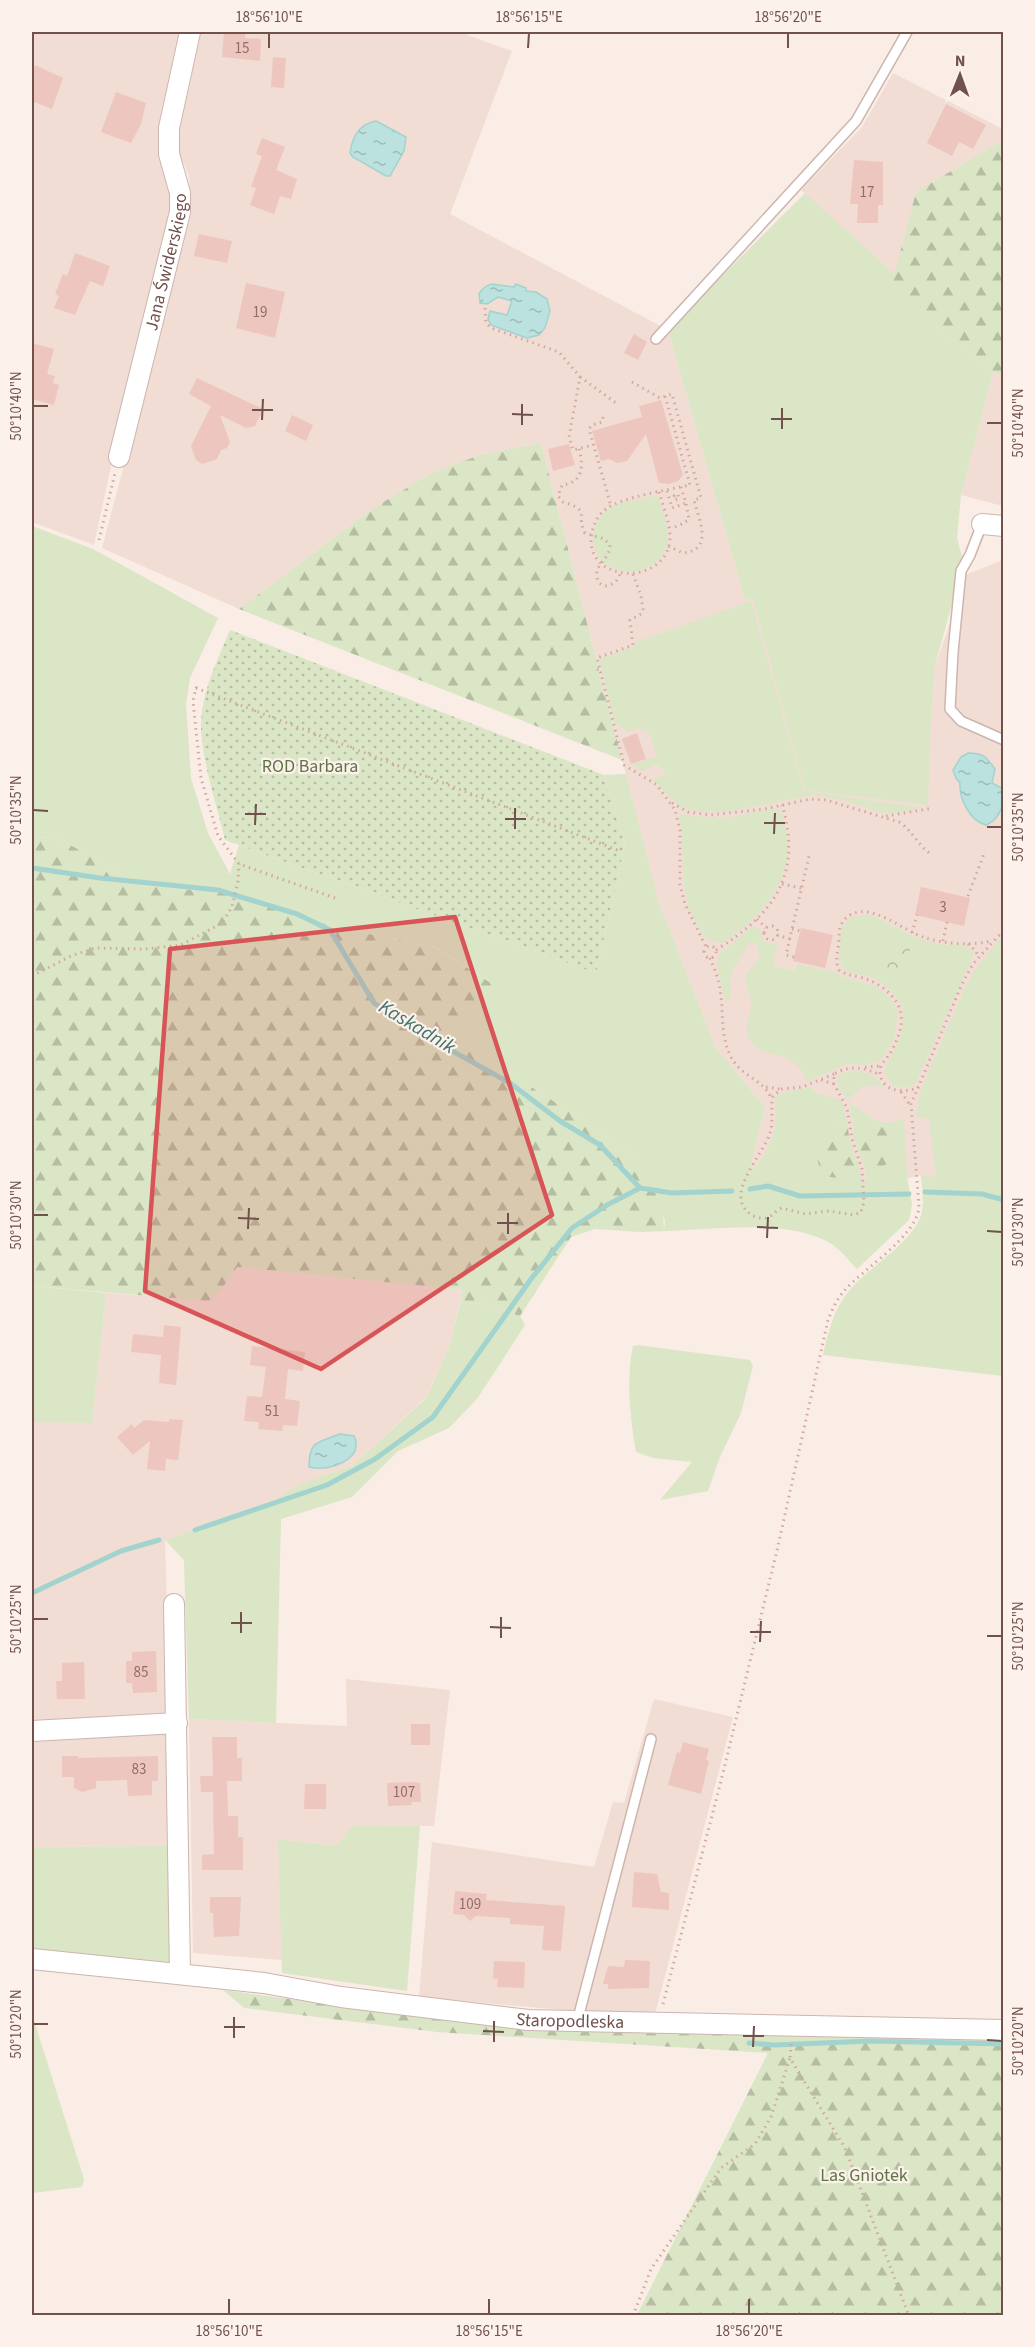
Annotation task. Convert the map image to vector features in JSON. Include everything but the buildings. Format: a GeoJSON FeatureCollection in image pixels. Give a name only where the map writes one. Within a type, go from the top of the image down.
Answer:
{"type":"FeatureCollection","features":[{"type":"Feature","properties":{"kind":"street","name":"Jana Świderskiego"},"geometry":{"type":"LineString","coordinates":[[119,457],[180,212],[180,193],[169,154],[169,128],[190,32]]}},
{"type":"Feature","properties":{"kind":"street"},"geometry":{"type":"LineString","coordinates":[[982,524],[1004,526]]}},
{"type":"Feature","properties":{"kind":"street"},"geometry":{"type":"LineString","coordinates":[[174,1605],[180,1973]]}},
{"type":"Feature","properties":{"kind":"street"},"geometry":{"type":"LineString","coordinates":[[32,1731],[177,1723]]}},
{"type":"Feature","properties":{"kind":"street","name":"Staropodleska"},"geometry":{"type":"LineString","coordinates":[[32,1959],[264,1983],[341,1997],[505,2018],[658,2024],[1004,2030]]}},
{"type":"Feature","properties":{"kind":"lane"},"geometry":{"type":"LineString","coordinates":[[656,339],[856,122],[907,32]]}},
{"type":"Feature","properties":{"kind":"lane"},"geometry":{"type":"LineString","coordinates":[[982,524],[961,571],[952,652],[950,709],[961,721],[1004,740]]}},
{"type":"Feature","properties":{"kind":"lane"},"geometry":{"type":"LineString","coordinates":[[577,2022],[651,1740]]}},
{"type":"Feature","properties":{"kind":"path"},"geometry":{"type":"LineString","coordinates":[[485,308],[486,323],[491,328],[559,352],[580,377],[616,404]]}},
{"type":"Feature","properties":{"kind":"path"},"geometry":{"type":"LineString","coordinates":[[580,377],[569,437],[573,450],[593,445]]}},
{"type":"Feature","properties":{"kind":"path"},"geometry":{"type":"LineString","coordinates":[[632,382],[660,398],[672,394],[701,498],[694,500],[703,534],[700,544],[692,552],[680,552],[668,546]]}},
{"type":"Feature","properties":{"kind":"path"},"geometry":{"type":"LineString","coordinates":[[659,492],[669,531],[668,546],[657,564],[633,574],[620,574],[610,570],[595,554],[591,535],[598,517],[611,506],[659,492],[690,485],[665,396]]}},
{"type":"Feature","properties":{"kind":"path"},"geometry":{"type":"LineString","coordinates":[[603,417],[602,422],[592,425],[589,429],[611,506]]}},
{"type":"Feature","properties":{"kind":"path"},"geometry":{"type":"LineString","coordinates":[[579,448],[583,463],[581,472],[574,481],[560,487],[558,496],[563,502],[575,505],[579,509],[583,518],[583,530],[586,534],[604,539],[610,545],[609,554],[597,569],[598,581],[604,585],[614,585],[620,574]]}},
{"type":"Feature","properties":{"kind":"path"},"geometry":{"type":"LineString","coordinates":[[99,540],[119,457]]}},
{"type":"Feature","properties":{"kind":"path"},"geometry":{"type":"LineString","coordinates":[[675,526],[684,524],[688,519],[681,487]]}},
{"type":"Feature","properties":{"kind":"path"},"geometry":{"type":"LineString","coordinates":[[674,489],[676,497]]}},
{"type":"Feature","properties":{"kind":"path"},"geometry":{"type":"LineString","coordinates":[[667,490],[672,508],[686,503]]}},
{"type":"Feature","properties":{"kind":"path"},"geometry":{"type":"LineString","coordinates":[[669,499],[684,495]]}},
{"type":"Feature","properties":{"kind":"path"},"geometry":{"type":"LineString","coordinates":[[633,574],[643,606],[640,614],[630,620],[633,645],[597,658],[624,765],[657,785],[675,810],[680,830],[679,874],[682,895],[706,947],[704,954],[710,958],[720,989],[723,1033],[730,1056],[748,1076],[766,1087],[782,1089],[802,1087],[846,1068],[881,1066]]}},
{"type":"Feature","properties":{"kind":"path"},"geometry":{"type":"LineString","coordinates":[[335,898],[239,864],[218,836],[201,778],[193,701],[196,688],[620,850]]}},
{"type":"Feature","properties":{"kind":"path"},"geometry":{"type":"LineString","coordinates":[[671,802],[688,812],[711,815],[810,799],[826,800],[884,816],[906,826],[923,849],[932,855]]}},
{"type":"Feature","properties":{"kind":"path"},"geometry":{"type":"LineString","coordinates":[[710,958],[714,957],[716,950],[757,919],[770,905],[782,884],[790,850],[790,835],[783,805]]}},
{"type":"Feature","properties":{"kind":"path"},"geometry":{"type":"LineString","coordinates":[[884,816],[933,808]]}},
{"type":"Feature","properties":{"kind":"path"},"geometry":{"type":"LineString","coordinates":[[968,896],[985,851]]}},
{"type":"Feature","properties":{"kind":"path"},"geometry":{"type":"LineString","coordinates":[[794,957],[786,955],[810,852]]}},
{"type":"Feature","properties":{"kind":"path"},"geometry":{"type":"LineString","coordinates":[[32,976],[72,956],[95,948],[144,949],[182,945],[222,923],[232,907],[239,864]]}},
{"type":"Feature","properties":{"kind":"path"},"geometry":{"type":"LineString","coordinates":[[782,884],[802,888]]}},
{"type":"Feature","properties":{"kind":"path"},"geometry":{"type":"LineString","coordinates":[[919,1087],[901,1092],[887,1086],[881,1075],[881,1066],[898,1035],[901,1023],[900,1009],[892,996],[880,986],[839,970],[836,957],[839,948],[839,931],[848,916],[862,912],[887,918],[912,933],[943,942],[992,941]]}},
{"type":"Feature","properties":{"kind":"path"},"geometry":{"type":"LineString","coordinates":[[912,933],[917,915]]}},
{"type":"Feature","properties":{"kind":"path"},"geometry":{"type":"LineString","coordinates":[[757,919],[766,928]]}},
{"type":"Feature","properties":{"kind":"path"},"geometry":{"type":"LineString","coordinates":[[943,942],[947,922]]}},
{"type":"Feature","properties":{"kind":"path"},"geometry":{"type":"LineString","coordinates":[[766,928],[777,929],[777,935],[773,940],[769,940],[764,933],[766,928]]}},
{"type":"Feature","properties":{"kind":"path"},"geometry":{"type":"LineString","coordinates":[[792,929],[800,931]]}},
{"type":"Feature","properties":{"kind":"path"},"geometry":{"type":"LineString","coordinates":[[658,2024],[776,1558],[828,1320],[842,1293],[912,1226],[917,1218],[919,1207],[911,1107],[962,984],[978,957],[1004,930]]}},
{"type":"Feature","properties":{"kind":"path"},"geometry":{"type":"LineString","coordinates":[[777,935],[790,939]]}},
{"type":"Feature","properties":{"kind":"path"},"geometry":{"type":"LineString","coordinates":[[967,943],[976,951],[978,957]]}},
{"type":"Feature","properties":{"kind":"path"},"geometry":{"type":"LineString","coordinates":[[706,947],[714,946],[716,950]]}},
{"type":"Feature","properties":{"kind":"path"},"geometry":{"type":"LineString","coordinates":[[861,1067],[881,1075]]}},
{"type":"Feature","properties":{"kind":"path"},"geometry":{"type":"LineString","coordinates":[[782,1089],[776,1092],[772,1100],[771,1133],[746,1175],[742,1187],[741,1200],[746,1211],[759,1218],[768,1218],[782,1208],[805,1214],[829,1211],[854,1215],[861,1212],[864,1202],[862,1169],[852,1139],[847,1108],[834,1084],[834,1074]]}},
{"type":"Feature","properties":{"kind":"path"},"geometry":{"type":"LineString","coordinates":[[820,1079],[834,1084]]}},
{"type":"Feature","properties":{"kind":"path"},"geometry":{"type":"LineString","coordinates":[[766,1087],[772,1100]]}},
{"type":"Feature","properties":{"kind":"path"},"geometry":{"type":"LineString","coordinates":[[901,1092],[911,1107]]}},
{"type":"Feature","properties":{"kind":"path"},"geometry":{"type":"LineString","coordinates":[[633,2316],[651,2269],[722,2168],[755,2144],[771,2117],[790,2058],[790,2027]]}},
{"type":"Feature","properties":{"kind":"path"},"geometry":{"type":"LineString","coordinates":[[790,2058],[845,2148],[909,2316]]}},
{"type":"Feature","properties":{"kind":"highlighted area"},"geometry":{"type":"Polygon","coordinates":[[[455,917],[552,1215],[321,1369],[145,1291],[170,949],[455,917]]]}},
{"type":"Feature","properties":{"kind":"shaded area"},"geometry":{"type":"Polygon","coordinates":[[[32,32],[184,32],[163,126],[175,211],[112,462],[94,545],[32,522],[32,32]]]}},
{"type":"Feature","properties":{"kind":"shaded area"},"geometry":{"type":"Polygon","coordinates":[[[198,32],[467,32],[467,35],[512,51],[450,214],[668,330],[745,600],[753,598],[931,713],[935,666],[967,574],[1003,560],[1003,1191],[921,1175],[909,1178],[810,1184],[749,1175],[765,1107],[716,1048],[659,903],[541,443],[483,454],[433,472],[372,509],[239,609],[102,548],[191,214],[189,176],[179,152],[179,126],[198,32]]]}},
{"type":"Feature","properties":{"kind":"shaded area"},"geometry":{"type":"Polygon","coordinates":[[[893,73],[1003,129],[1003,140],[916,192],[895,274],[801,190],[862,127],[893,73]]]}},
{"type":"Feature","properties":{"kind":"shaded area"},"geometry":{"type":"Polygon","coordinates":[[[993,372],[1003,375],[1003,506],[961,495],[993,372]]]}},
{"type":"Feature","properties":{"kind":"shaded area"},"geometry":{"type":"Polygon","coordinates":[[[237,1267],[463,1290],[448,1350],[426,1397],[352,1466],[302,1483],[276,1499],[165,1540],[174,1846],[32,1847],[32,1422],[92,1423],[106,1293],[208,1300],[223,1287],[237,1267]]]}},
{"type":"Feature","properties":{"kind":"shaded area"},"geometry":{"type":"Polygon","coordinates":[[[346,1679],[450,1690],[434,1826],[354,1825],[336,1846],[279,1839],[282,1960],[193,1953],[189,1719],[347,1726],[346,1679]]]}},
{"type":"Feature","properties":{"kind":"shaded area"},"geometry":{"type":"Polygon","coordinates":[[[654,1699],[733,1717],[654,2018],[419,1997],[432,1842],[594,1867],[613,1802],[624,1803],[654,1699]]]}},
{"type":"Feature","properties":{"kind":"green space"},"geometry":{"type":"Polygon","coordinates":[[[1003,140],[1003,375],[993,372],[889,295],[916,192],[1003,140]]]}},
{"type":"Feature","properties":{"kind":"green space"},"geometry":{"type":"Polygon","coordinates":[[[805,193],[895,274],[890,295],[993,372],[961,495],[957,538],[962,557],[956,589],[935,666],[928,805],[805,790],[753,599],[745,600],[668,330],[805,193]]]}},
{"type":"Feature","properties":{"kind":"green space"},"geometry":{"type":"Polygon","coordinates":[[[541,443],[622,760],[239,609],[372,509],[433,472],[483,454],[541,443]]]}},
{"type":"Feature","properties":{"kind":"green space"},"geometry":{"type":"Polygon","coordinates":[[[657,495],[668,529],[668,540],[663,554],[654,564],[642,570],[628,572],[615,569],[604,562],[596,552],[593,537],[602,515],[619,504],[657,495]]]}},
{"type":"Feature","properties":{"kind":"green space"},"geometry":{"type":"Polygon","coordinates":[[[32,526],[93,549],[218,618],[190,678],[186,704],[191,778],[208,833],[230,874],[239,845],[596,973],[625,844],[604,775],[626,774],[659,903],[716,1048],[765,1107],[749,1174],[762,1158],[772,1137],[776,1123],[777,1094],[810,1087],[818,1094],[841,1100],[847,1122],[835,1124],[818,1152],[819,1165],[855,1172],[859,1165],[861,1180],[867,1180],[864,1165],[881,1165],[890,1159],[877,1124],[853,1122],[849,1103],[881,1122],[895,1122],[904,1118],[907,1176],[912,1205],[909,1220],[857,1269],[830,1243],[793,1230],[749,1227],[664,1231],[665,1220],[636,1159],[581,1119],[452,1036],[494,985],[435,947],[334,927],[224,893],[142,886],[58,838],[32,837],[32,526]]]}},
{"type":"Feature","properties":{"kind":"green space"},"geometry":{"type":"Polygon","coordinates":[[[751,601],[804,791],[922,808],[897,813],[879,812],[847,801],[813,795],[724,812],[695,811],[679,806],[653,779],[666,775],[657,764],[642,771],[632,765],[657,756],[648,730],[642,732],[640,727],[628,732],[615,724],[599,659],[635,646],[636,642],[751,601]]]}},
{"type":"Feature","properties":{"kind":"green space","name":"ROD Barbara"},"geometry":{"type":"Polygon","coordinates":[[[230,630],[604,775],[625,844],[596,973],[225,840],[207,769],[201,727],[207,690],[230,630]]]}},
{"type":"Feature","properties":{"kind":"green space"},"geometry":{"type":"Polygon","coordinates":[[[776,808],[785,822],[788,850],[780,882],[761,910],[736,934],[722,943],[708,940],[697,926],[686,895],[679,814],[730,817],[776,808]]]}},
{"type":"Feature","properties":{"kind":"green space"},"geometry":{"type":"Polygon","coordinates":[[[32,837],[58,838],[142,886],[224,893],[334,927],[434,947],[494,985],[452,1036],[581,1119],[636,1159],[653,1177],[662,1200],[664,1231],[595,1229],[571,1237],[520,1316],[479,1303],[460,1304],[463,1290],[237,1267],[223,1287],[209,1301],[32,1286],[32,837]]]}},
{"type":"Feature","properties":{"kind":"green space"},"geometry":{"type":"Polygon","coordinates":[[[868,915],[920,939],[939,944],[968,947],[974,954],[916,1082],[907,1088],[893,1086],[886,1075],[885,1068],[902,1034],[903,1007],[891,991],[876,979],[850,973],[843,969],[839,959],[843,927],[851,917],[868,915]]]}},
{"type":"Feature","properties":{"kind":"green space"},"geometry":{"type":"Polygon","coordinates":[[[753,926],[759,928],[764,942],[774,944],[778,942],[773,966],[795,971],[797,964],[837,973],[846,978],[878,987],[892,1000],[898,1013],[895,1035],[885,1055],[878,1061],[864,1065],[847,1064],[807,1082],[794,1062],[756,1047],[751,1042],[747,1031],[751,1003],[746,980],[747,974],[759,955],[755,943],[748,944],[735,967],[730,980],[730,995],[725,1001],[717,965],[719,954],[753,926]]]}},
{"type":"Feature","properties":{"kind":"green space"},"geometry":{"type":"Polygon","coordinates":[[[1003,935],[1003,1376],[823,1355],[829,1330],[843,1299],[910,1234],[922,1212],[921,1175],[936,1177],[929,1119],[916,1117],[919,1095],[974,971],[1003,935]]]}},
{"type":"Feature","properties":{"kind":"green space"},"geometry":{"type":"Polygon","coordinates":[[[889,944],[910,949],[903,979],[882,974],[889,944]]]}},
{"type":"Feature","properties":{"kind":"green space"},"geometry":{"type":"Polygon","coordinates":[[[856,1070],[873,1075],[885,1088],[864,1086],[848,1100],[839,1089],[838,1077],[842,1073],[856,1070]]]}},
{"type":"Feature","properties":{"kind":"green space"},"geometry":{"type":"Polygon","coordinates":[[[847,1122],[850,1143],[859,1165],[853,1173],[845,1177],[826,1176],[819,1165],[818,1145],[824,1132],[847,1122]]]}},
{"type":"Feature","properties":{"kind":"green space"},"geometry":{"type":"Polygon","coordinates":[[[853,1122],[874,1123],[885,1130],[893,1146],[888,1163],[881,1167],[864,1165],[854,1139],[853,1122]]]}},
{"type":"Feature","properties":{"kind":"green space"},"geometry":{"type":"Polygon","coordinates":[[[32,1286],[106,1293],[92,1423],[32,1422],[32,1286]]]}},
{"type":"Feature","properties":{"kind":"green space"},"geometry":{"type":"Polygon","coordinates":[[[479,1303],[520,1316],[525,1325],[477,1399],[449,1428],[398,1451],[352,1497],[281,1519],[276,1723],[189,1719],[184,1560],[165,1540],[276,1499],[302,1483],[352,1466],[426,1398],[448,1350],[460,1304],[479,1303]]]}},
{"type":"Feature","properties":{"kind":"green space"},"geometry":{"type":"Polygon","coordinates":[[[633,1346],[750,1360],[753,1366],[741,1413],[720,1457],[708,1491],[660,1500],[692,1462],[653,1458],[636,1452],[629,1385],[633,1346]]]}},
{"type":"Feature","properties":{"kind":"green space"},"geometry":{"type":"Polygon","coordinates":[[[353,1825],[420,1826],[407,1991],[282,1973],[278,1839],[336,1846],[353,1825]]]}},
{"type":"Feature","properties":{"kind":"green space"},"geometry":{"type":"Polygon","coordinates":[[[174,1846],[174,1965],[32,1948],[32,1847],[174,1846]]]}},
{"type":"Feature","properties":{"kind":"green space","name":"Las Gniotek"},"geometry":{"type":"Polygon","coordinates":[[[223,1990],[356,2008],[1003,2037],[1003,2315],[637,2315],[768,2053],[437,2032],[244,2008],[223,1990]]]}},
{"type":"Feature","properties":{"kind":"green space"},"geometry":{"type":"Polygon","coordinates":[[[32,2014],[84,2179],[82,2187],[32,2193],[32,2014]]]}},
{"type":"Feature","properties":{"kind":"water"},"geometry":{"type":"Polygon","coordinates":[[[376,121],[406,137],[404,151],[390,176],[386,176],[350,153],[357,132],[365,125],[376,121]]]}},
{"type":"Feature","properties":{"kind":"water"},"geometry":{"type":"Polygon","coordinates":[[[492,284],[514,287],[516,284],[526,288],[526,291],[536,292],[547,299],[550,311],[545,328],[539,335],[527,338],[491,325],[488,319],[490,311],[507,315],[512,301],[498,297],[487,304],[480,303],[479,294],[492,284]]]}},
{"type":"Feature","properties":{"kind":"water"},"geometry":{"type":"Polygon","coordinates":[[[968,753],[978,754],[987,759],[995,769],[992,783],[1003,789],[1003,800],[998,815],[986,825],[970,814],[961,796],[960,783],[953,770],[961,757],[968,753]]]}},
{"type":"Feature","properties":{"kind":"water"},"geometry":{"type":"Polygon","coordinates":[[[340,1434],[354,1436],[356,1447],[352,1456],[335,1466],[309,1467],[313,1447],[321,1441],[340,1434]]]}},
{"type":"Feature","properties":{"kind":"waterway","name":"Kaskadnik"},"geometry":{"type":"LineString","coordinates":[[32,868],[100,878],[218,890],[297,914],[330,930],[374,1003],[429,1038],[510,1083],[560,1121],[600,1145],[640,1188],[672,1193],[732,1191]]}},
{"type":"Feature","properties":{"kind":"waterway","name":"Kaskadnik"},"geometry":{"type":"LineString","coordinates":[[750,1189],[768,1186],[800,1196],[909,1194]]}},
{"type":"Feature","properties":{"kind":"waterway"},"geometry":{"type":"LineString","coordinates":[[195,1530],[327,1485],[375,1459],[433,1417],[531,1279],[572,1228],[607,1205],[640,1188]]}},
{"type":"Feature","properties":{"kind":"waterway","name":"Kaskadnik"},"geometry":{"type":"LineString","coordinates":[[925,1192],[982,1194],[1004,1200]]}},
{"type":"Feature","properties":{"kind":"waterway"},"geometry":{"type":"LineString","coordinates":[[32,1593],[121,1551],[159,1540]]}},
{"type":"Feature","properties":{"kind":"waterway"},"geometry":{"type":"LineString","coordinates":[[749,2043],[775,2045],[871,2041],[1004,2044]]}}]}
